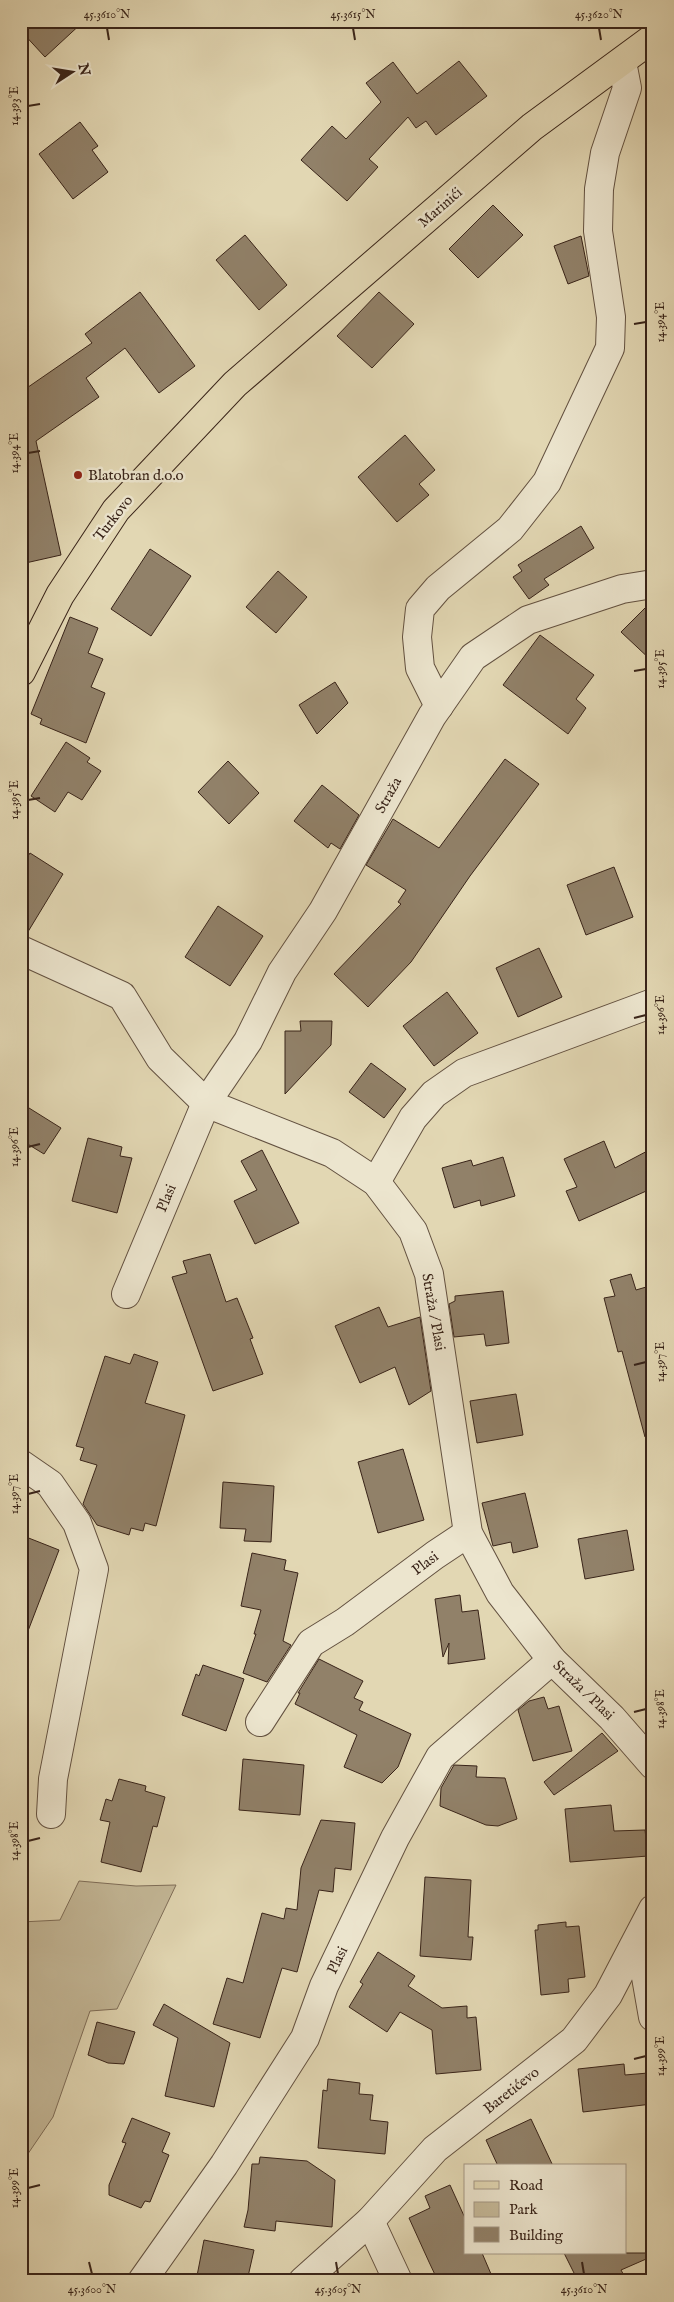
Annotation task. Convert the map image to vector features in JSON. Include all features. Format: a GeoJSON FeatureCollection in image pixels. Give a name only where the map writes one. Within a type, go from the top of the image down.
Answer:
{"type":"FeatureCollection","features":[{"type":"Feature","properties":{"kind":"main road","name":"Marinići"},"geometry":{"type":"LineString","coordinates":[[234,384],[532,127],[653,38]]}},
{"type":"Feature","properties":{"kind":"main road","name":"Turkovo"},"geometry":{"type":"LineString","coordinates":[[21,672],[60,595],[116,510],[234,384]]}},
{"type":"Feature","properties":{"kind":"street"},"geometry":{"type":"LineString","coordinates":[[439,706],[420,668],[417,637],[420,608],[438,588],[510,529],[547,482],[610,348],[611,317],[598,231],[598,189],[605,152],[627,88],[622,62]]}},
{"type":"Feature","properties":{"kind":"street","name":"Straža"},"geometry":{"type":"LineString","coordinates":[[206,1102],[248,1041],[282,972],[323,911],[439,706],[473,657],[528,620],[622,588],[653,584]]}},
{"type":"Feature","properties":{"kind":"street","name":"Straža / Plasi"},"geometry":{"type":"LineString","coordinates":[[21,950],[122,996],[160,1058],[206,1102],[332,1153],[376,1182],[413,1231],[428,1274],[468,1533],[500,1593],[552,1660],[612,1718],[653,1765]]}},
{"type":"Feature","properties":{"kind":"street"},"geometry":{"type":"LineString","coordinates":[[376,1182],[413,1118],[434,1094],[464,1073],[653,1003]]}},
{"type":"Feature","properties":{"kind":"street","name":"Plasi"},"geometry":{"type":"LineString","coordinates":[[126,1294],[206,1102]]}},
{"type":"Feature","properties":{"kind":"street"},"geometry":{"type":"LineString","coordinates":[[21,1464],[50,1484],[78,1523],[94,1569],[53,1779],[51,1814]]}},
{"type":"Feature","properties":{"kind":"street","name":"Plasi"},"geometry":{"type":"LineString","coordinates":[[260,1722],[311,1643],[345,1622],[435,1555],[468,1533]]}},
{"type":"Feature","properties":{"kind":"street","name":"Plasi"},"geometry":{"type":"LineString","coordinates":[[142,2281],[224,2165],[304,2038],[324,1986],[387,1856],[440,1757],[552,1660]]}},
{"type":"Feature","properties":{"kind":"street","name":"Baretićevo"},"geometry":{"type":"LineString","coordinates":[[304,2281],[370,2221],[435,2149],[574,2040],[608,1996],[653,1909]]}},
{"type":"Feature","properties":{"kind":"street"},"geometry":{"type":"LineString","coordinates":[[635,1945],[646,1977],[653,2017]]}},
{"type":"Feature","properties":{"kind":"street"},"geometry":{"type":"LineString","coordinates":[[370,2221],[398,2281]]}},
{"type":"Feature","properties":{"kind":"green space"},"geometry":{"type":"Polygon","coordinates":[[[79,1881],[136,1886],[176,1885],[117,2009],[90,2011],[53,2117],[21,2164],[21,1922],[60,1920],[79,1881]]]}},
{"type":"Feature","properties":{"kind":"building"},"geometry":{"type":"Polygon","coordinates":[[[21,21],[84,21],[45,57],[21,31],[21,21]]]}},
{"type":"Feature","properties":{"kind":"building"},"geometry":{"type":"Polygon","coordinates":[[[459,61],[487,96],[436,135],[426,121],[416,128],[408,117],[369,159],[378,167],[347,201],[301,160],[332,126],[346,139],[381,102],[366,83],[393,62],[417,94],[459,61]]]}},
{"type":"Feature","properties":{"kind":"building"},"geometry":{"type":"Polygon","coordinates":[[[80,122],[98,146],[92,150],[108,172],[73,199],[39,154],[80,122]]]}},
{"type":"Feature","properties":{"kind":"building"},"geometry":{"type":"Polygon","coordinates":[[[493,205],[523,235],[478,278],[449,249],[493,205]]]}},
{"type":"Feature","properties":{"kind":"building"},"geometry":{"type":"Polygon","coordinates":[[[245,235],[287,285],[259,310],[216,260],[245,235]]]}},
{"type":"Feature","properties":{"kind":"building"},"geometry":{"type":"Polygon","coordinates":[[[581,236],[589,276],[568,284],[554,246],[581,236]]]}},
{"type":"Feature","properties":{"kind":"building"},"geometry":{"type":"Polygon","coordinates":[[[140,292],[195,366],[159,393],[125,348],[86,378],[99,397],[36,441],[61,555],[21,564],[21,392],[92,343],[85,334],[140,292]]]}},
{"type":"Feature","properties":{"kind":"building"},"geometry":{"type":"Polygon","coordinates":[[[379,292],[414,324],[372,368],[337,336],[379,292]]]}},
{"type":"Feature","properties":{"kind":"building"},"geometry":{"type":"Polygon","coordinates":[[[405,435],[435,470],[419,484],[429,495],[397,522],[358,477],[405,435]]]}},
{"type":"Feature","properties":{"kind":"building"},"geometry":{"type":"Polygon","coordinates":[[[581,526],[594,548],[544,579],[549,585],[529,599],[513,577],[522,571],[518,565],[581,526]]]}},
{"type":"Feature","properties":{"kind":"building"},"geometry":{"type":"Polygon","coordinates":[[[150,549],[191,576],[151,636],[111,609],[150,549]]]}},
{"type":"Feature","properties":{"kind":"building"},"geometry":{"type":"Polygon","coordinates":[[[278,571],[307,597],[276,633],[246,607],[278,571]]]}},
{"type":"Feature","properties":{"kind":"building"},"geometry":{"type":"Polygon","coordinates":[[[653,600],[653,662],[621,632],[653,600]]]}},
{"type":"Feature","properties":{"kind":"building"},"geometry":{"type":"Polygon","coordinates":[[[70,617],[98,628],[88,653],[103,659],[91,687],[105,693],[86,743],[40,724],[42,719],[31,714],[70,617]]]}},
{"type":"Feature","properties":{"kind":"building"},"geometry":{"type":"Polygon","coordinates":[[[540,635],[594,675],[576,699],[586,708],[568,734],[503,685],[540,635]]]}},
{"type":"Feature","properties":{"kind":"building"},"geometry":{"type":"Polygon","coordinates":[[[335,682],[348,703],[317,734],[299,705],[335,682]]]}},
{"type":"Feature","properties":{"kind":"building"},"geometry":{"type":"Polygon","coordinates":[[[66,742],[90,758],[87,762],[101,771],[82,800],[68,792],[55,812],[31,796],[66,742]]]}},
{"type":"Feature","properties":{"kind":"building"},"geometry":{"type":"Polygon","coordinates":[[[505,759],[539,784],[470,876],[411,962],[368,1007],[334,974],[401,904],[398,902],[406,890],[366,865],[393,819],[439,848],[505,759]]]}},
{"type":"Feature","properties":{"kind":"building"},"geometry":{"type":"Polygon","coordinates":[[[228,761],[259,793],[229,824],[198,792],[228,761]]]}},
{"type":"Feature","properties":{"kind":"building"},"geometry":{"type":"Polygon","coordinates":[[[322,785],[359,815],[340,849],[331,843],[328,848],[294,821],[322,785]]]}},
{"type":"Feature","properties":{"kind":"building"},"geometry":{"type":"Polygon","coordinates":[[[30,853],[63,874],[26,935],[21,935],[21,867],[30,853]]]}},
{"type":"Feature","properties":{"kind":"building"},"geometry":{"type":"Polygon","coordinates":[[[614,867],[633,917],[586,935],[567,885],[614,867]]]}},
{"type":"Feature","properties":{"kind":"building"},"geometry":{"type":"Polygon","coordinates":[[[218,906],[263,936],[230,986],[185,957],[218,906]]]}},
{"type":"Feature","properties":{"kind":"building"},"geometry":{"type":"Polygon","coordinates":[[[539,948],[562,997],[518,1017],[496,968],[539,948]]]}},
{"type":"Feature","properties":{"kind":"building"},"geometry":{"type":"Polygon","coordinates":[[[447,992],[478,1033],[434,1066],[403,1026],[447,992]]]}},
{"type":"Feature","properties":{"kind":"building"},"geometry":{"type":"Polygon","coordinates":[[[300,1021],[332,1021],[331,1045],[285,1094],[285,1031],[301,1031],[300,1021]]]}},
{"type":"Feature","properties":{"kind":"building"},"geometry":{"type":"Polygon","coordinates":[[[371,1063],[406,1089],[384,1118],[349,1092],[371,1063]]]}},
{"type":"Feature","properties":{"kind":"building"},"geometry":{"type":"Polygon","coordinates":[[[21,1103],[61,1128],[44,1154],[21,1140],[21,1103]]]}},
{"type":"Feature","properties":{"kind":"building"},"geometry":{"type":"Polygon","coordinates":[[[88,1138],[122,1147],[120,1156],[132,1158],[117,1213],[72,1201],[88,1138]]]}},
{"type":"Feature","properties":{"kind":"building"},"geometry":{"type":"Polygon","coordinates":[[[604,1141],[615,1168],[653,1148],[653,1188],[579,1221],[566,1191],[577,1187],[564,1159],[604,1141]]]}},
{"type":"Feature","properties":{"kind":"building"},"geometry":{"type":"Polygon","coordinates":[[[262,1150],[299,1223],[255,1244],[234,1201],[257,1190],[241,1161],[262,1150]]]}},
{"type":"Feature","properties":{"kind":"building"},"geometry":{"type":"Polygon","coordinates":[[[503,1157],[515,1196],[481,1206],[480,1200],[454,1208],[442,1168],[471,1160],[473,1166],[503,1157]]]}},
{"type":"Feature","properties":{"kind":"building"},"geometry":{"type":"Polygon","coordinates":[[[210,1254],[226,1302],[237,1298],[253,1338],[250,1339],[263,1374],[213,1391],[172,1277],[187,1273],[183,1261],[210,1254]]]}},
{"type":"Feature","properties":{"kind":"building"},"geometry":{"type":"Polygon","coordinates":[[[631,1274],[636,1290],[653,1285],[653,1436],[645,1437],[622,1351],[618,1352],[604,1298],[615,1296],[610,1280],[631,1274]]]}},
{"type":"Feature","properties":{"kind":"building"},"geometry":{"type":"Polygon","coordinates":[[[503,1291],[509,1343],[486,1346],[484,1334],[454,1337],[449,1304],[455,1301],[455,1296],[503,1291]]]}},
{"type":"Feature","properties":{"kind":"building"},"geometry":{"type":"Polygon","coordinates":[[[379,1307],[388,1327],[420,1317],[431,1391],[409,1405],[395,1367],[360,1383],[335,1326],[379,1307]]]}},
{"type":"Feature","properties":{"kind":"building"},"geometry":{"type":"Polygon","coordinates":[[[134,1354],[158,1362],[145,1403],[185,1415],[156,1526],[145,1523],[143,1531],[131,1528],[129,1535],[97,1525],[83,1504],[97,1465],[80,1460],[84,1448],[76,1446],[105,1356],[130,1364],[134,1354]]]}},
{"type":"Feature","properties":{"kind":"building"},"geometry":{"type":"Polygon","coordinates":[[[516,1394],[523,1435],[477,1443],[470,1401],[516,1394]]]}},
{"type":"Feature","properties":{"kind":"building"},"geometry":{"type":"Polygon","coordinates":[[[403,1449],[424,1520],[378,1533],[358,1462],[403,1449]]]}},
{"type":"Feature","properties":{"kind":"building"},"geometry":{"type":"Polygon","coordinates":[[[223,1482],[274,1486],[271,1542],[244,1541],[246,1529],[220,1528],[223,1482]]]}},
{"type":"Feature","properties":{"kind":"building"},"geometry":{"type":"Polygon","coordinates":[[[525,1493],[538,1547],[513,1553],[511,1542],[493,1546],[482,1503],[525,1493]]]}},
{"type":"Feature","properties":{"kind":"building"},"geometry":{"type":"Polygon","coordinates":[[[627,1530],[634,1570],[585,1579],[578,1539],[627,1530]]]}},
{"type":"Feature","properties":{"kind":"building"},"geometry":{"type":"Polygon","coordinates":[[[21,1535],[59,1550],[23,1644],[21,1643],[21,1535]]]}},
{"type":"Feature","properties":{"kind":"building"},"geometry":{"type":"Polygon","coordinates":[[[252,1553],[286,1560],[284,1570],[298,1573],[283,1641],[291,1645],[267,1682],[243,1673],[256,1634],[254,1634],[261,1610],[241,1606],[252,1553]]]}},
{"type":"Feature","properties":{"kind":"building"},"geometry":{"type":"Polygon","coordinates":[[[460,1595],[462,1612],[478,1610],[485,1659],[448,1664],[449,1643],[443,1657],[435,1599],[460,1595]]]}},
{"type":"Feature","properties":{"kind":"building"},"geometry":{"type":"Polygon","coordinates":[[[319,1659],[363,1681],[354,1698],[363,1702],[359,1710],[411,1734],[398,1767],[382,1783],[344,1767],[357,1735],[295,1704],[300,1693],[298,1693],[319,1659]]]}},
{"type":"Feature","properties":{"kind":"building"},"geometry":{"type":"Polygon","coordinates":[[[203,1665],[244,1679],[226,1731],[182,1715],[196,1674],[199,1676],[203,1665]]]}},
{"type":"Feature","properties":{"kind":"building"},"geometry":{"type":"Polygon","coordinates":[[[544,1697],[548,1709],[559,1706],[572,1751],[533,1761],[518,1710],[529,1701],[544,1697]]]}},
{"type":"Feature","properties":{"kind":"building"},"geometry":{"type":"Polygon","coordinates":[[[602,1733],[618,1751],[554,1795],[544,1782],[602,1733]]]}},
{"type":"Feature","properties":{"kind":"building"},"geometry":{"type":"Polygon","coordinates":[[[243,1759],[304,1765],[300,1815],[239,1810],[243,1759]]]}},
{"type":"Feature","properties":{"kind":"building"},"geometry":{"type":"Polygon","coordinates":[[[454,1765],[477,1766],[476,1777],[505,1778],[517,1819],[498,1826],[486,1825],[440,1806],[441,1788],[454,1765]]]}},
{"type":"Feature","properties":{"kind":"building"},"geometry":{"type":"Polygon","coordinates":[[[119,1779],[146,1786],[145,1791],[165,1797],[157,1827],[153,1826],[141,1872],[101,1862],[110,1822],[100,1820],[106,1799],[112,1801],[119,1779]]]}},
{"type":"Feature","properties":{"kind":"building"},"geometry":{"type":"Polygon","coordinates":[[[611,1805],[614,1831],[645,1830],[648,1856],[570,1862],[565,1809],[611,1805]]]}},
{"type":"Feature","properties":{"kind":"building"},"geometry":{"type":"Polygon","coordinates":[[[321,1820],[355,1823],[351,1870],[335,1868],[333,1892],[319,1890],[297,1972],[282,1968],[260,2038],[213,2024],[227,1978],[243,1983],[262,1913],[284,1919],[286,1908],[297,1910],[301,1868],[321,1820]]]}},
{"type":"Feature","properties":{"kind":"building"},"geometry":{"type":"Polygon","coordinates":[[[425,1877],[471,1880],[468,1937],[473,1937],[471,1960],[420,1956],[425,1877]]]}},
{"type":"Feature","properties":{"kind":"building"},"geometry":{"type":"Polygon","coordinates":[[[566,1922],[566,1927],[579,1926],[585,1977],[568,1979],[569,1992],[541,1995],[535,1930],[538,1930],[538,1925],[566,1922]]]}},
{"type":"Feature","properties":{"kind":"building"},"geometry":{"type":"Polygon","coordinates":[[[378,1952],[415,1976],[408,1986],[442,2008],[467,2006],[467,2018],[476,2017],[481,2070],[436,2074],[432,2030],[400,2012],[387,2032],[349,2007],[363,1984],[360,1982],[378,1952]]]}},
{"type":"Feature","properties":{"kind":"building"},"geometry":{"type":"Polygon","coordinates":[[[164,2004],[230,2043],[214,2107],[165,2096],[178,2038],[153,2025],[164,2004]]]}},
{"type":"Feature","properties":{"kind":"building"},"geometry":{"type":"Polygon","coordinates":[[[97,2022],[135,2032],[124,2064],[108,2063],[88,2055],[97,2022]]]}},
{"type":"Feature","properties":{"kind":"building"},"geometry":{"type":"Polygon","coordinates":[[[624,2064],[625,2075],[648,2073],[652,2104],[583,2112],[578,2069],[624,2064]]]}},
{"type":"Feature","properties":{"kind":"building"},"geometry":{"type":"Polygon","coordinates":[[[328,2079],[360,2083],[359,2094],[373,2095],[370,2120],[388,2122],[385,2154],[318,2148],[323,2090],[327,2091],[328,2079]]]}},
{"type":"Feature","properties":{"kind":"building"},"geometry":{"type":"Polygon","coordinates":[[[132,2118],[170,2133],[162,2152],[169,2155],[150,2202],[145,2201],[141,2208],[109,2195],[109,2185],[126,2143],[122,2142],[132,2118]]]}},
{"type":"Feature","properties":{"kind":"building"},"geometry":{"type":"Polygon","coordinates":[[[531,2119],[552,2164],[497,2164],[486,2140],[531,2119]]]}},
{"type":"Feature","properties":{"kind":"building"},"geometry":{"type":"Polygon","coordinates":[[[260,2157],[307,2161],[335,2180],[332,2227],[276,2221],[275,2231],[244,2227],[248,2210],[252,2164],[259,2164],[260,2157]]]}},
{"type":"Feature","properties":{"kind":"building"},"geometry":{"type":"Polygon","coordinates":[[[450,2185],[464,2216],[464,2254],[482,2254],[494,2281],[438,2281],[409,2218],[430,2208],[425,2196],[450,2185]]]}},
{"type":"Feature","properties":{"kind":"building"},"geometry":{"type":"Polygon","coordinates":[[[204,2240],[254,2250],[247,2281],[196,2281],[204,2240]]]}},
{"type":"Feature","properties":{"kind":"building"},"geometry":{"type":"Polygon","coordinates":[[[653,2253],[653,2256],[621,2270],[627,2281],[578,2281],[564,2254],[653,2253]]]}},
{"type":"Feature","properties":{"kind":"place","name":"Blatobran d.o.o"},"geometry":{"type":"Point","coordinates":[78,475]}}]}
